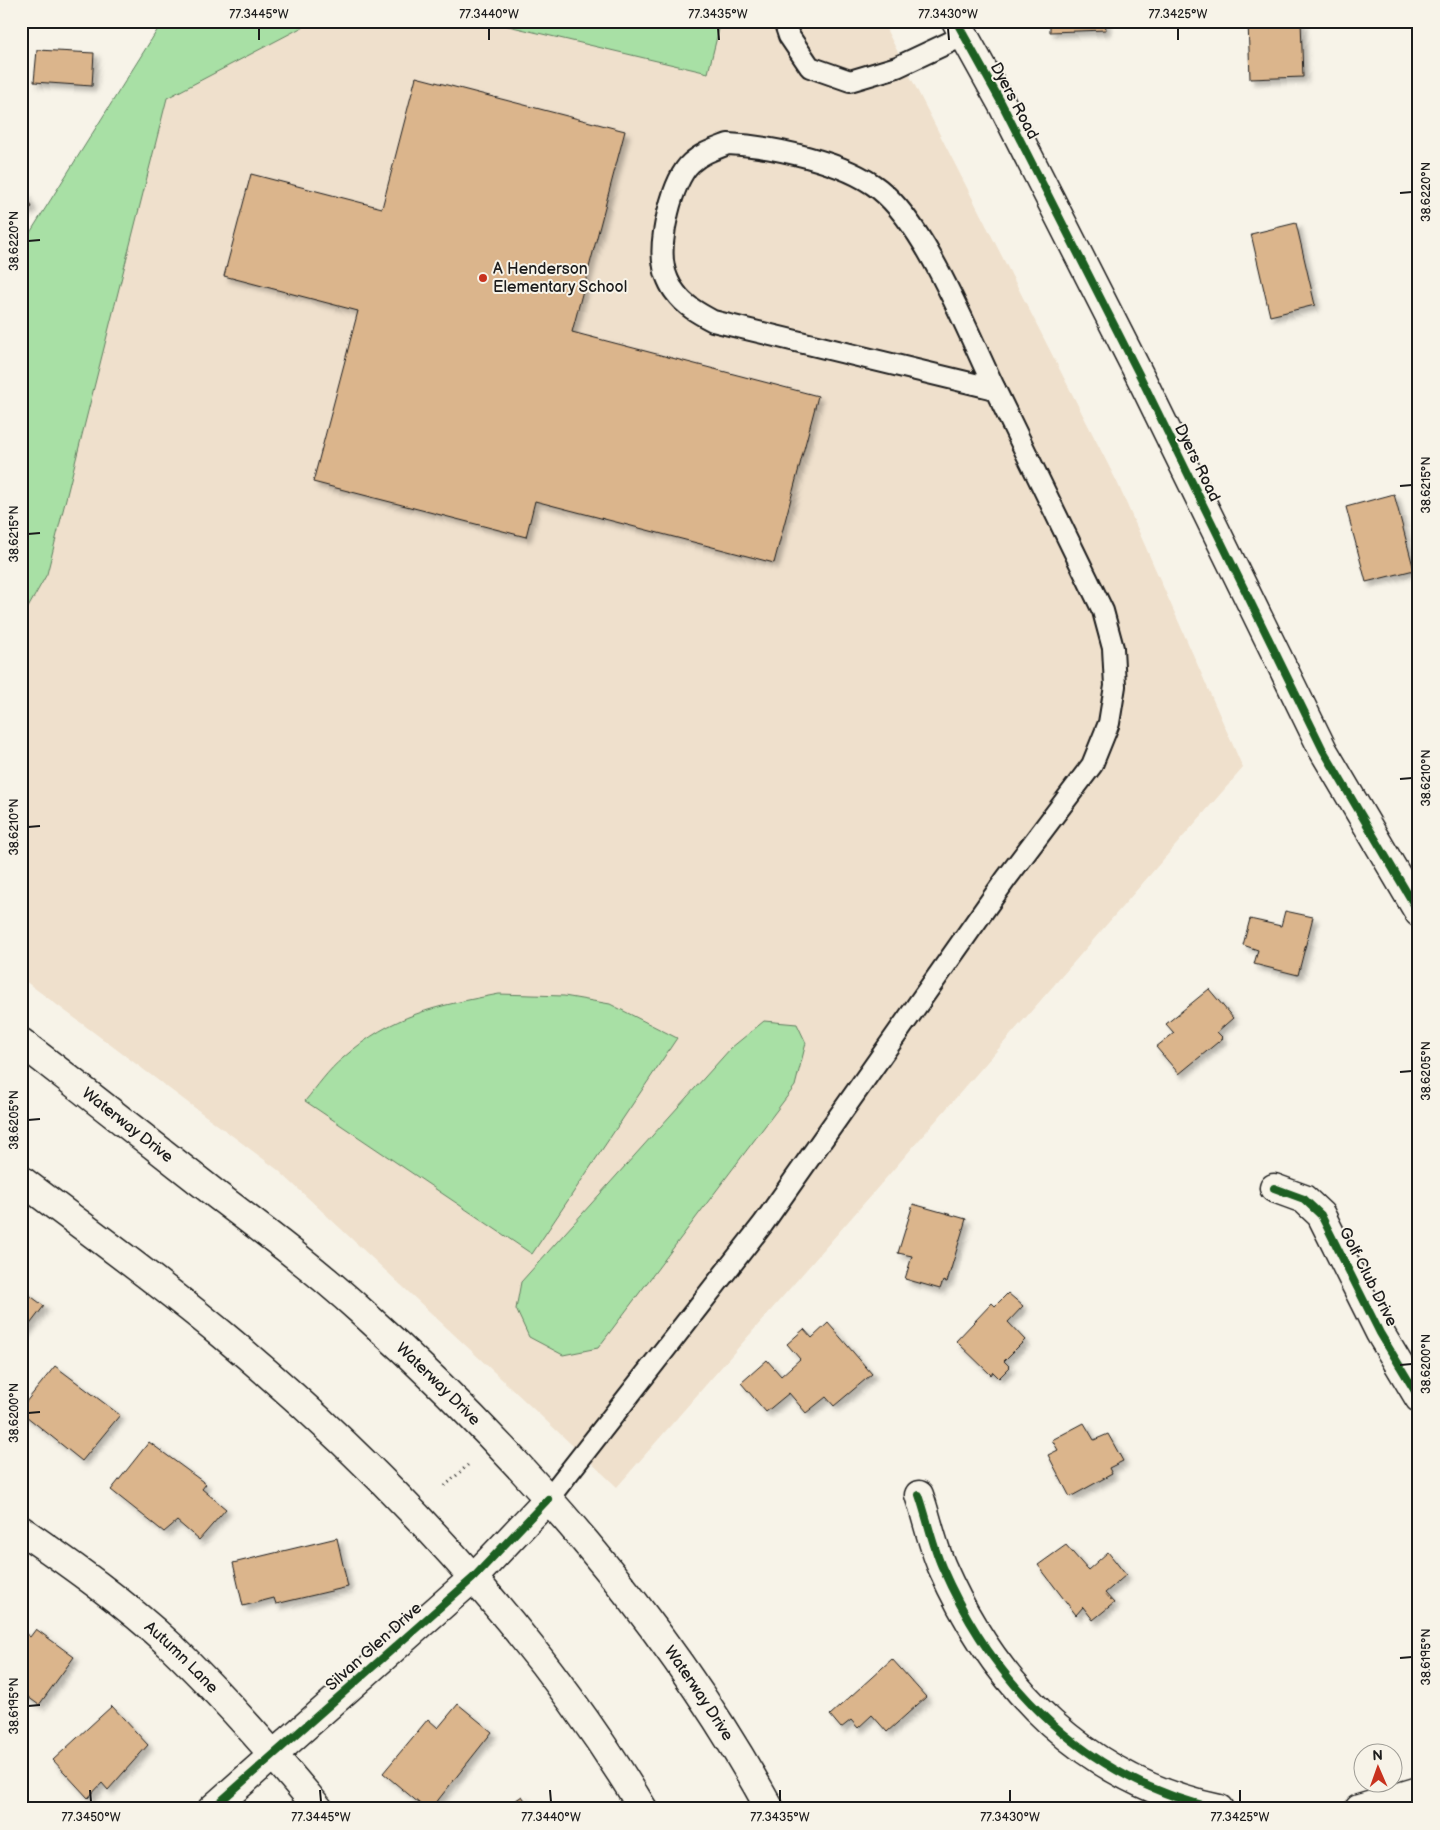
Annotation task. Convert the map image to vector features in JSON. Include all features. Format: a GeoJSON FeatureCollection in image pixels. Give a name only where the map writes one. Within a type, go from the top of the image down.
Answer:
{"type":"FeatureCollection","features":[{"type":"Feature","properties":{"kind":"street","name":"Dyers Road"},"geometry":{"type":"LineString","coordinates":[[960,29],[1002,104],[1127,352],[1323,750],[1419,913]]}},
{"type":"Feature","properties":{"kind":"street","name":"Waterway Drive"},"geometry":{"type":"LineString","coordinates":[[21,1042],[294,1255],[361,1311],[456,1400],[548,1499],[626,1593],[685,1673],[770,1809]]}},
{"type":"Feature","properties":{"kind":"street"},"geometry":{"type":"LineString","coordinates":[[21,1180],[222,1334],[306,1407],[405,1504],[473,1578],[555,1679],[626,1780],[643,1809]]}},
{"type":"Feature","properties":{"kind":"street","name":"Golf Club Drive"},"geometry":{"type":"LineString","coordinates":[[1274,1188],[1304,1199],[1321,1215],[1380,1333],[1419,1398]]}},
{"type":"Feature","properties":{"kind":"street"},"geometry":{"type":"LineString","coordinates":[[919,1495],[942,1565],[968,1621],[1002,1672],[1044,1717],[1091,1756],[1139,1783],[1191,1803],[1219,1809]]}},
{"type":"Feature","properties":{"kind":"street","name":"Silvan Glen Drive"},"geometry":{"type":"LineString","coordinates":[[212,1809],[473,1578],[548,1499]]}},
{"type":"Feature","properties":{"kind":"street","name":"Autumn Lane"},"geometry":{"type":"LineString","coordinates":[[21,1530],[91,1579],[170,1645],[242,1718],[319,1809]]}},
{"type":"Feature","properties":{"kind":"street"},"geometry":{"type":"LineString","coordinates":[[1359,1809],[1419,1791]]}},
{"type":"Feature","properties":{"kind":"lane"},"geometry":{"type":"LineString","coordinates":[[784,21],[790,36],[810,67],[850,81],[897,67],[960,29]]}},
{"type":"Feature","properties":{"kind":"lane"},"geometry":{"type":"LineString","coordinates":[[548,1499],[763,1224],[1001,887],[1092,765],[1109,723],[1115,686],[1113,648],[1103,611],[995,389],[936,268],[908,220],[879,189],[843,167],[752,145],[728,144],[710,150],[690,164],[677,184],[662,243],[664,268],[674,291],[691,310],[714,321],[995,389]]}},
{"type":"Feature","properties":{"kind":"path"},"geometry":{"type":"LineString","coordinates":[[445,1486],[473,1461]]}},
{"type":"Feature","properties":{"kind":"shaded area"},"geometry":{"type":"Polygon","coordinates":[[[204,21],[882,21],[1117,482],[1243,768],[617,1487],[278,1170],[21,978],[21,563],[112,214],[204,21]]]}},
{"type":"Feature","properties":{"kind":"green space"},"geometry":{"type":"Polygon","coordinates":[[[163,21],[314,21],[167,98],[47,574],[21,620],[21,247],[163,21]]]}},
{"type":"Feature","properties":{"kind":"green space"},"geometry":{"type":"Polygon","coordinates":[[[487,21],[721,21],[708,73],[487,21]]]}},
{"type":"Feature","properties":{"kind":"green space"},"geometry":{"type":"Polygon","coordinates":[[[499,994],[564,996],[610,1004],[677,1038],[532,1254],[305,1101],[338,1063],[361,1043],[380,1031],[416,1014],[435,1008],[499,994]]]}},
{"type":"Feature","properties":{"kind":"green space"},"geometry":{"type":"Polygon","coordinates":[[[764,1021],[797,1024],[806,1043],[795,1086],[598,1348],[563,1355],[529,1337],[516,1309],[521,1282],[731,1048],[764,1021]]]}},
{"type":"Feature","properties":{"kind":"building"},"geometry":{"type":"Polygon","coordinates":[[[1050,21],[1105,21],[1106,30],[1050,32],[1050,21]]]}},
{"type":"Feature","properties":{"kind":"building"},"geometry":{"type":"Polygon","coordinates":[[[1248,21],[1301,21],[1303,77],[1250,79],[1248,21]]]}},
{"type":"Feature","properties":{"kind":"building"},"geometry":{"type":"Polygon","coordinates":[[[37,50],[94,53],[92,86],[34,82],[37,50]]]}},
{"type":"Feature","properties":{"kind":"building"},"geometry":{"type":"Polygon","coordinates":[[[416,77],[625,131],[572,332],[818,396],[774,563],[535,501],[526,537],[313,482],[358,311],[224,276],[251,174],[382,208],[416,77]]]}},
{"type":"Feature","properties":{"kind":"building"},"geometry":{"type":"Polygon","coordinates":[[[21,188],[32,207],[21,213],[21,188]]]}},
{"type":"Feature","properties":{"kind":"building"},"geometry":{"type":"Polygon","coordinates":[[[1296,223],[1315,305],[1270,316],[1251,234],[1296,223]]]}},
{"type":"Feature","properties":{"kind":"building"},"geometry":{"type":"Polygon","coordinates":[[[1394,494],[1414,570],[1366,582],[1346,507],[1394,494]]]}},
{"type":"Feature","properties":{"kind":"building"},"geometry":{"type":"Polygon","coordinates":[[[1285,911],[1313,917],[1298,975],[1254,964],[1258,950],[1243,945],[1250,919],[1281,926],[1285,911]]]}},
{"type":"Feature","properties":{"kind":"building"},"geometry":{"type":"Polygon","coordinates":[[[1209,989],[1233,1018],[1217,1032],[1223,1038],[1179,1074],[1156,1047],[1174,1033],[1166,1024],[1209,989]]]}},
{"type":"Feature","properties":{"kind":"building"},"geometry":{"type":"Polygon","coordinates":[[[913,1204],[966,1219],[947,1282],[943,1281],[940,1289],[905,1279],[912,1256],[898,1253],[913,1204]]]}},
{"type":"Feature","properties":{"kind":"building"},"geometry":{"type":"Polygon","coordinates":[[[21,1289],[44,1306],[21,1336],[21,1289]]]}},
{"type":"Feature","properties":{"kind":"building"},"geometry":{"type":"Polygon","coordinates":[[[1008,1293],[1023,1306],[1008,1322],[1025,1340],[1004,1361],[1010,1367],[999,1378],[993,1372],[991,1375],[956,1341],[992,1303],[995,1306],[1008,1293]]]}},
{"type":"Feature","properties":{"kind":"building"},"geometry":{"type":"Polygon","coordinates":[[[828,1323],[872,1374],[834,1406],[826,1397],[806,1413],[789,1393],[766,1412],[741,1383],[767,1360],[781,1376],[800,1359],[787,1344],[804,1329],[812,1338],[828,1323]]]}},
{"type":"Feature","properties":{"kind":"building"},"geometry":{"type":"Polygon","coordinates":[[[55,1366],[120,1415],[82,1461],[21,1412],[21,1408],[55,1366]]]}},
{"type":"Feature","properties":{"kind":"building"},"geometry":{"type":"Polygon","coordinates":[[[1084,1423],[1094,1440],[1108,1434],[1123,1461],[1109,1468],[1112,1474],[1070,1497],[1048,1455],[1058,1450],[1052,1440],[1084,1423]]]}},
{"type":"Feature","properties":{"kind":"building"},"geometry":{"type":"Polygon","coordinates":[[[149,1442],[206,1484],[202,1489],[226,1509],[199,1540],[177,1521],[164,1532],[111,1490],[149,1442]]]}},
{"type":"Feature","properties":{"kind":"building"},"geometry":{"type":"Polygon","coordinates":[[[337,1538],[348,1587],[276,1604],[274,1598],[243,1606],[233,1563],[337,1538]]]}},
{"type":"Feature","properties":{"kind":"building"},"geometry":{"type":"Polygon","coordinates":[[[1066,1545],[1088,1570],[1108,1552],[1126,1575],[1105,1593],[1114,1603],[1093,1620],[1083,1607],[1076,1615],[1038,1565],[1066,1545]]]}},
{"type":"Feature","properties":{"kind":"building"},"geometry":{"type":"Polygon","coordinates":[[[36,1629],[74,1657],[39,1705],[21,1692],[21,1630],[30,1637],[36,1629]]]}},
{"type":"Feature","properties":{"kind":"building"},"geometry":{"type":"Polygon","coordinates":[[[892,1659],[926,1697],[887,1732],[872,1715],[858,1728],[851,1720],[841,1728],[830,1715],[892,1659]]]}},
{"type":"Feature","properties":{"kind":"building"},"geometry":{"type":"Polygon","coordinates":[[[458,1704],[492,1732],[431,1809],[426,1809],[383,1773],[428,1719],[438,1728],[458,1704]]]}},
{"type":"Feature","properties":{"kind":"building"},"geometry":{"type":"Polygon","coordinates":[[[112,1706],[148,1745],[108,1790],[102,1783],[88,1798],[53,1760],[112,1706]]]}},
{"type":"Feature","properties":{"kind":"building"},"geometry":{"type":"Polygon","coordinates":[[[522,1796],[531,1809],[503,1809],[522,1796]]]}},
{"type":"Feature","properties":{"kind":"cycle path"},"geometry":{"type":"LineString","coordinates":[[956,21],[1002,104],[1141,378],[1323,750],[1419,913]]}},
{"type":"Feature","properties":{"kind":"cycle path"},"geometry":{"type":"LineString","coordinates":[[1274,1188],[1304,1199],[1321,1215],[1380,1333],[1419,1398]]}},
{"type":"Feature","properties":{"kind":"cycle path"},"geometry":{"type":"LineString","coordinates":[[919,1495],[938,1558],[964,1611],[989,1652],[1018,1689],[1051,1723],[1088,1752],[1128,1776],[1172,1796],[1219,1809]]}},
{"type":"Feature","properties":{"kind":"cycle path"},"geometry":{"type":"LineString","coordinates":[[212,1809],[473,1578],[548,1499]]}},
{"type":"Feature","properties":{"kind":"place","name":"A Henderson Elementary School"},"geometry":{"type":"Point","coordinates":[483,278]}}]}
